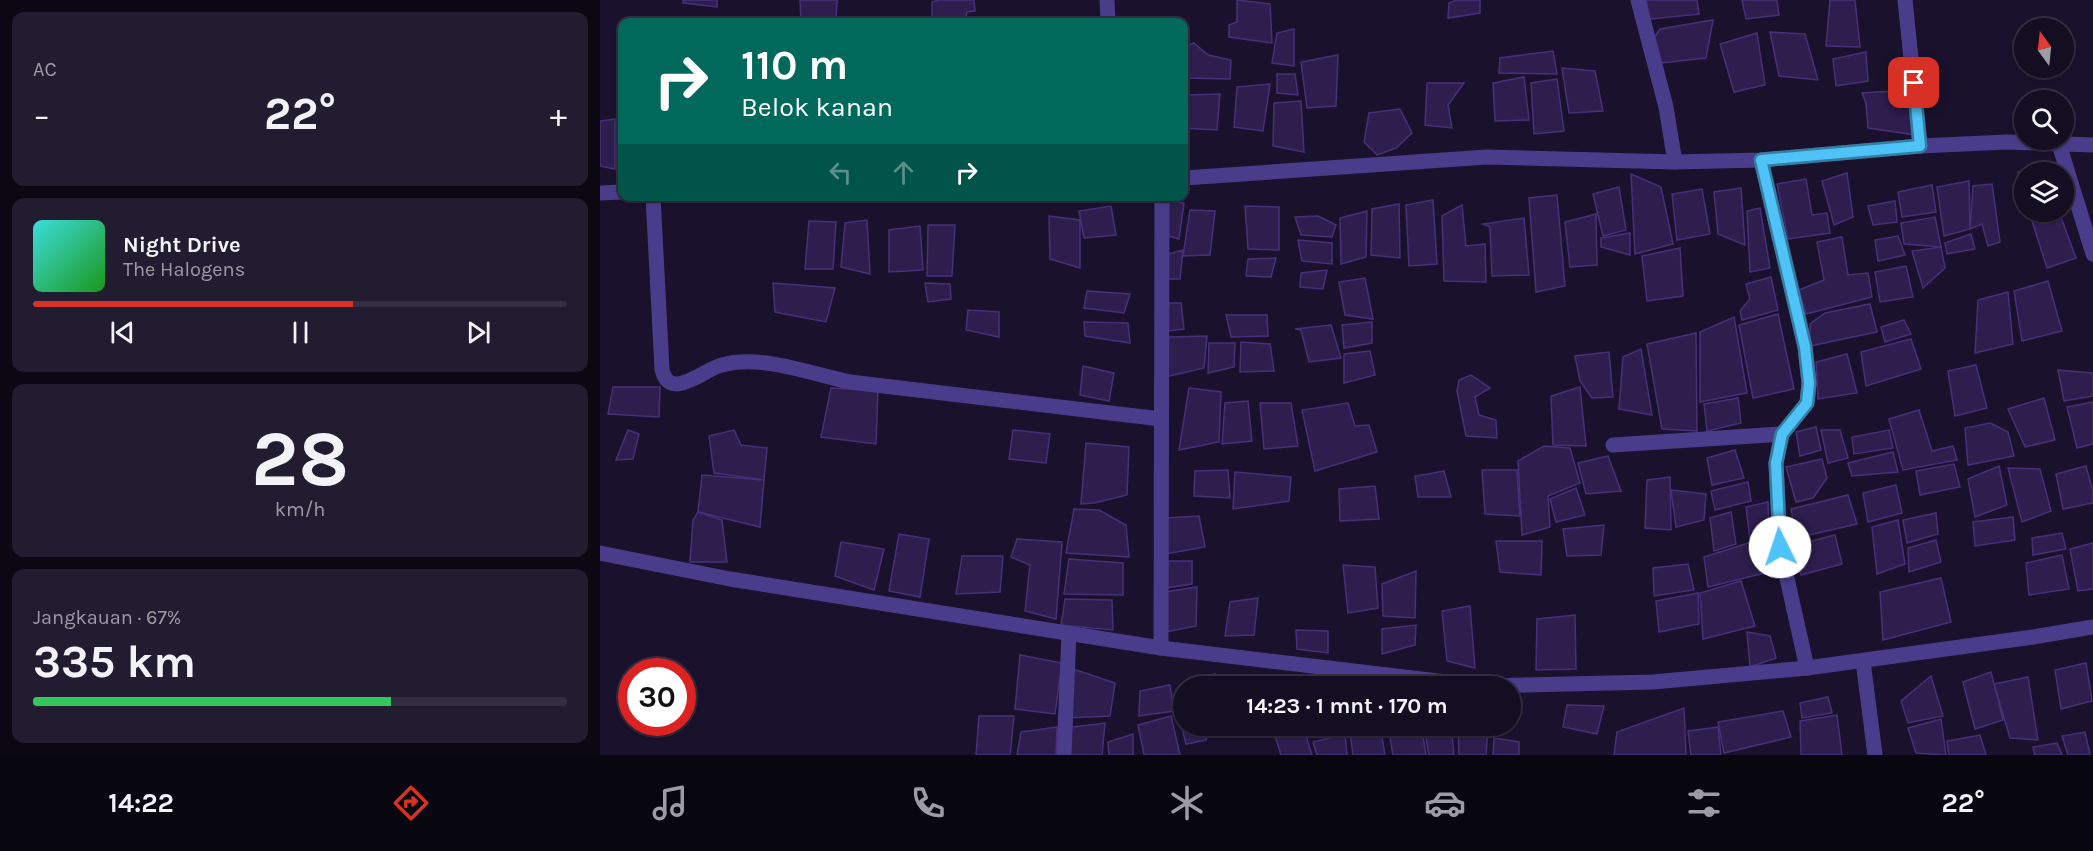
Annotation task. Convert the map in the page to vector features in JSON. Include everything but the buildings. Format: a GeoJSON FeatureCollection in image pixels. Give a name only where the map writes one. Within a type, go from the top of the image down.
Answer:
{"type":"FeatureCollection","features":[{"type":"Feature","properties":{"kind":"street"},"geometry":{"type":"LineString","coordinates":[[1107,0],[1108,18]]}},
{"type":"Feature","properties":{"kind":"street"},"geometry":{"type":"LineString","coordinates":[[1638,0],[1666,107],[1674,162]]}},
{"type":"Feature","properties":{"kind":"street"},"geometry":{"type":"LineString","coordinates":[[1905,0],[1920,146]]}},
{"type":"Feature","properties":{"kind":"street"},"geometry":{"type":"LineString","coordinates":[[1188,178],[1487,158],[1674,162],[1761,160],[1920,146],[2014,142]]}},
{"type":"Feature","properties":{"kind":"street"},"geometry":{"type":"LineString","coordinates":[[2074,144],[2093,145]]}},
{"type":"Feature","properties":{"kind":"street"},"geometry":{"type":"LineString","coordinates":[[2061,150],[2093,254]]}},
{"type":"Feature","properties":{"kind":"street"},"geometry":{"type":"LineString","coordinates":[[1761,160],[1805,347],[1809,383],[1807,403],[1782,434],[1776,463],[1780,547],[1807,668]]}},
{"type":"Feature","properties":{"kind":"street"},"geometry":{"type":"LineString","coordinates":[[600,192],[618,192]]}},
{"type":"Feature","properties":{"kind":"street"},"geometry":{"type":"LineString","coordinates":[[653,201],[662,369],[663,376],[668,382],[676,384],[693,380],[722,364],[745,362],[800,369],[850,382],[1161,419]]}},
{"type":"Feature","properties":{"kind":"street"},"geometry":{"type":"LineString","coordinates":[[1161,648],[1162,201]]}},
{"type":"Feature","properties":{"kind":"street"},"geometry":{"type":"LineString","coordinates":[[1613,445],[1782,434]]}},
{"type":"Feature","properties":{"kind":"street"},"geometry":{"type":"LineString","coordinates":[[600,553],[730,579],[1161,648],[1480,686],[1653,682],[1807,668],[2093,627]]}},
{"type":"Feature","properties":{"kind":"street"},"geometry":{"type":"LineString","coordinates":[[1064,755],[1069,633]]}},
{"type":"Feature","properties":{"kind":"street"},"geometry":{"type":"LineString","coordinates":[[1863,661],[1875,755]]}},
{"type":"Feature","properties":{"kind":"route"},"geometry":{"type":"LineString","coordinates":[[1780,547],[1776,463],[1782,434],[1807,403],[1809,383],[1805,347],[1761,160],[1920,146],[1914,83]]}}]}
